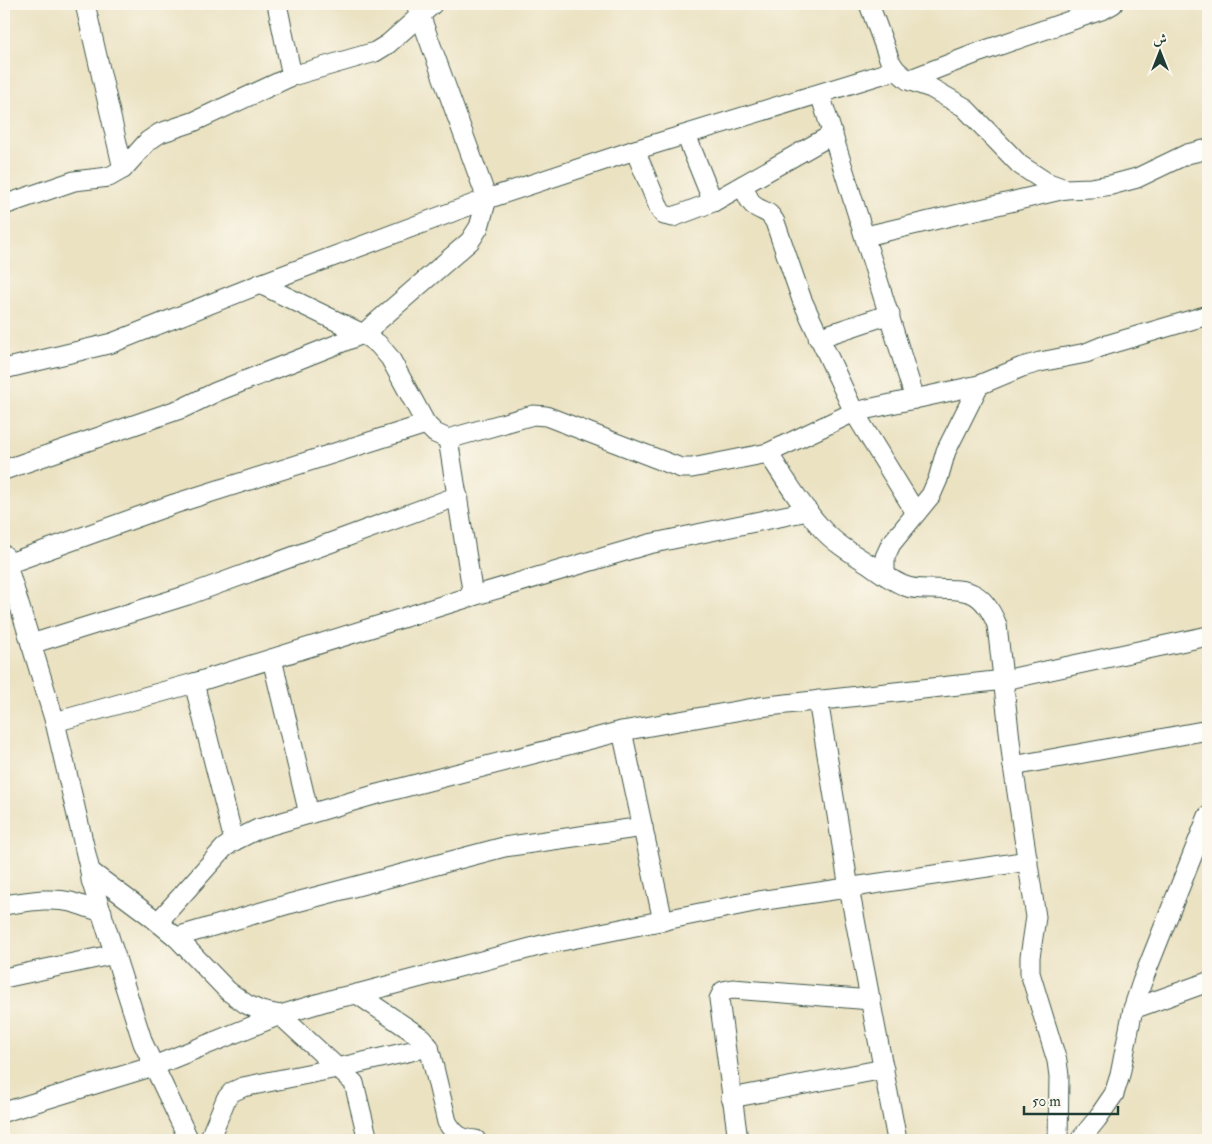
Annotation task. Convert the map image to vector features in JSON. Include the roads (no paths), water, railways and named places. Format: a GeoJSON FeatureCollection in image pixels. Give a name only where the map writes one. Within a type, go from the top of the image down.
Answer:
{"type":"FeatureCollection","features":[{"type":"Feature","properties":{"kind":"street"},"geometry":{"type":"LineString","coordinates":[[85,4],[123,169]]}},
{"type":"Feature","properties":{"kind":"street"},"geometry":{"type":"LineString","coordinates":[[277,4],[292,76]]}},
{"type":"Feature","properties":{"kind":"street"},"geometry":{"type":"LineString","coordinates":[[869,4],[890,61],[902,75],[931,88],[964,107],[1020,165],[1046,182],[1065,189]]}},
{"type":"Feature","properties":{"kind":"street"},"geometry":{"type":"LineString","coordinates":[[4,370],[112,343],[260,284],[487,199],[635,150],[820,94],[955,61],[1113,4]]}},
{"type":"Feature","properties":{"kind":"street"},"geometry":{"type":"LineString","coordinates":[[4,205],[74,181],[109,177],[123,169],[148,141],[160,133],[193,122],[292,76],[375,52],[388,44],[423,8],[487,199],[479,227],[470,241],[363,334],[216,392],[182,408],[4,470]]}},
{"type":"Feature","properties":{"kind":"street"},"geometry":{"type":"LineString","coordinates":[[820,94],[866,236],[915,398]]}},
{"type":"Feature","properties":{"kind":"street"},"geometry":{"type":"LineString","coordinates":[[686,134],[713,202]]}},
{"type":"Feature","properties":{"kind":"street"},"geometry":{"type":"LineString","coordinates":[[635,150],[660,210],[664,215],[674,217],[713,202],[833,134]]}},
{"type":"Feature","properties":{"kind":"street"},"geometry":{"type":"LineString","coordinates":[[866,236],[1065,189],[1111,185],[1136,178],[1187,154],[1208,149]]}},
{"type":"Feature","properties":{"kind":"street"},"geometry":{"type":"LineString","coordinates":[[743,185],[751,202],[756,207],[765,210],[775,222],[802,300],[818,338],[854,412],[916,513]]}},
{"type":"Feature","properties":{"kind":"street"},"geometry":{"type":"LineString","coordinates":[[260,284],[363,334],[378,344],[390,358],[426,424],[435,433],[448,439],[533,415],[546,416],[681,468],[692,468],[768,453],[854,412],[979,385],[1040,362],[1086,352],[1208,315]]}},
{"type":"Feature","properties":{"kind":"street"},"geometry":{"type":"LineString","coordinates":[[818,338],[890,314]]}},
{"type":"Feature","properties":{"kind":"street"},"geometry":{"type":"LineString","coordinates":[[885,575],[885,557],[891,544],[931,495],[938,479],[946,450],[979,385]]}},
{"type":"Feature","properties":{"kind":"street"},"geometry":{"type":"LineString","coordinates":[[190,1140],[143,1043],[90,871],[56,722],[5,560],[426,424]]}},
{"type":"Feature","properties":{"kind":"street"},"geometry":{"type":"LineString","coordinates":[[448,439],[473,596]]}},
{"type":"Feature","properties":{"kind":"street"},"geometry":{"type":"LineString","coordinates":[[768,453],[808,511],[835,542],[905,586],[917,589],[968,591],[982,598],[991,609],[997,625],[1014,766],[1036,917],[1030,957],[1030,973],[1057,1061],[1059,1076],[1058,1140]]}},
{"type":"Feature","properties":{"kind":"street"},"geometry":{"type":"LineString","coordinates":[[31,644],[188,595],[458,496]]}},
{"type":"Feature","properties":{"kind":"street"},"geometry":{"type":"LineString","coordinates":[[56,722],[194,683],[473,596],[649,544],[808,511]]}},
{"type":"Feature","properties":{"kind":"street"},"geometry":{"type":"LineString","coordinates":[[158,922],[224,848],[234,841],[258,829],[374,795],[622,730],[759,707],[1004,680],[1208,636]]}},
{"type":"Feature","properties":{"kind":"street"},"geometry":{"type":"LineString","coordinates":[[272,659],[309,814]]}},
{"type":"Feature","properties":{"kind":"street"},"geometry":{"type":"LineString","coordinates":[[194,683],[234,841]]}},
{"type":"Feature","properties":{"kind":"street"},"geometry":{"type":"LineString","coordinates":[[818,700],[849,888],[897,1140]]}},
{"type":"Feature","properties":{"kind":"street"},"geometry":{"type":"LineString","coordinates":[[622,730],[663,921]]}},
{"type":"Feature","properties":{"kind":"street"},"geometry":{"type":"LineString","coordinates":[[1014,766],[1208,730]]}},
{"type":"Feature","properties":{"kind":"street"},"geometry":{"type":"LineString","coordinates":[[1080,1140],[1114,1094],[1142,982],[1208,816]]}},
{"type":"Feature","properties":{"kind":"street"},"geometry":{"type":"LineString","coordinates":[[176,937],[289,904],[504,847],[643,827]]}},
{"type":"Feature","properties":{"kind":"street"},"geometry":{"type":"LineString","coordinates":[[1171,910],[1208,850]]}},
{"type":"Feature","properties":{"kind":"street"},"geometry":{"type":"LineString","coordinates":[[4,1112],[154,1066],[280,1015],[542,945],[759,902],[1028,861]]}},
{"type":"Feature","properties":{"kind":"street"},"geometry":{"type":"LineString","coordinates":[[90,871],[176,937],[228,991],[246,1004],[261,1011],[280,1015],[354,1083],[368,1140]]}},
{"type":"Feature","properties":{"kind":"street"},"geometry":{"type":"LineString","coordinates":[[4,905],[54,900],[71,902],[102,912]]}},
{"type":"Feature","properties":{"kind":"street"},"geometry":{"type":"LineString","coordinates":[[4,978],[115,954]]}},
{"type":"Feature","properties":{"kind":"street"},"geometry":{"type":"LineString","coordinates":[[1134,1009],[1208,982]]}},
{"type":"Feature","properties":{"kind":"street"},"geometry":{"type":"LineString","coordinates":[[738,1140],[719,999],[723,991],[733,988],[871,1000]]}},
{"type":"Feature","properties":{"kind":"street"},"geometry":{"type":"LineString","coordinates":[[357,994],[422,1038],[429,1047],[447,1122],[452,1131],[465,1140]]}},
{"type":"Feature","properties":{"kind":"street"},"geometry":{"type":"LineString","coordinates":[[209,1140],[226,1099],[232,1092],[243,1087],[429,1047]]}},
{"type":"Feature","properties":{"kind":"street"},"geometry":{"type":"LineString","coordinates":[[731,1098],[884,1069]]}}]}
